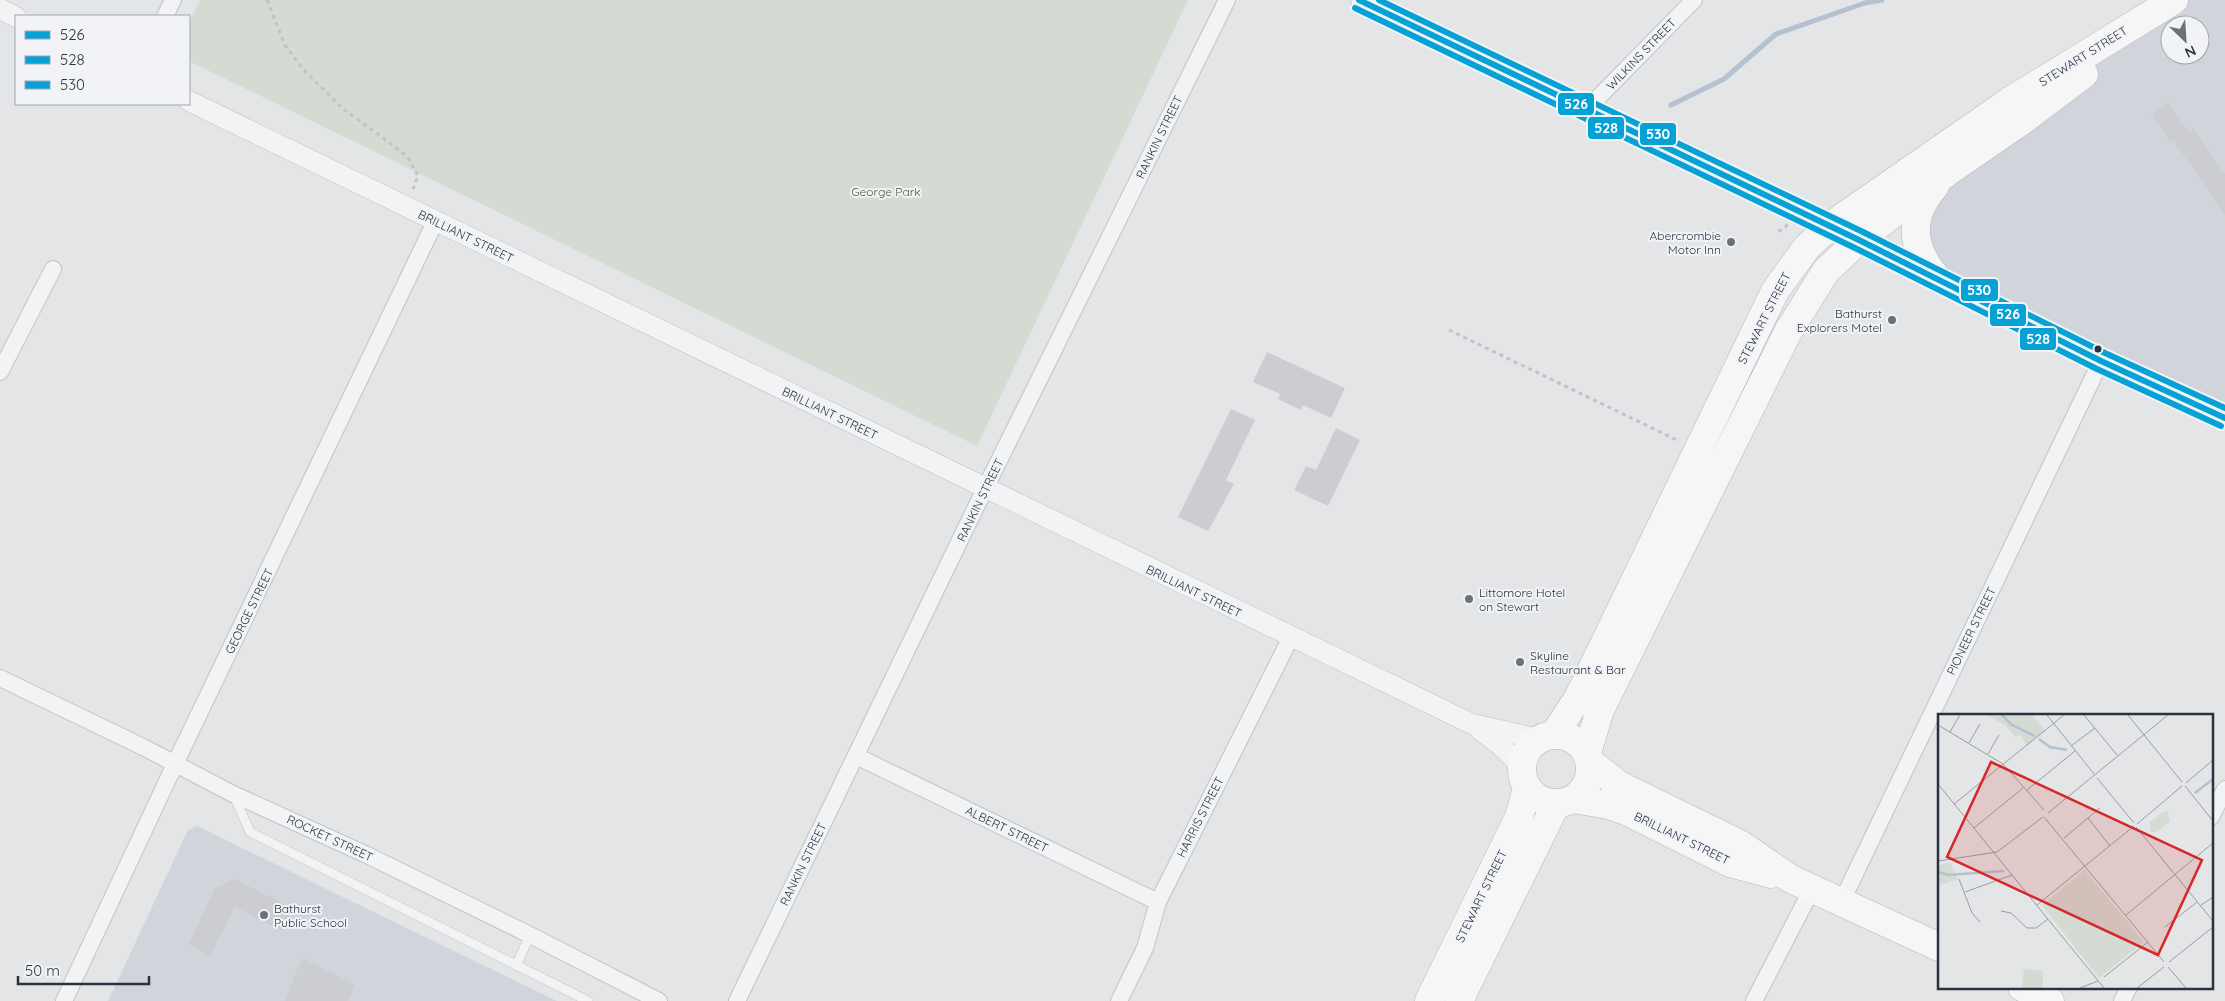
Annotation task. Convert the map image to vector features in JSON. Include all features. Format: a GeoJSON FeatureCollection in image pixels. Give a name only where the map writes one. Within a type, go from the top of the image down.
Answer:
{"type":"FeatureCollection","features":[{"type":"Feature","properties":{"kind":"highway","name":"STEWART STREET"},"geometry":{"type":"LineString","coordinates":[[1547,737],[1578,698],[1775,291],[1807,247],[1830,226],[2010,102],[2174,0]]}},
{"type":"Feature","properties":{"kind":"highway","name":"STEWART STREET"},"geometry":{"type":"LineString","coordinates":[[1588,758],[1600,710],[1789,330],[1826,271],[1859,240],[1949,170],[2023,120],[2183,0]]}},
{"type":"Feature","properties":{"kind":"highway"},"geometry":{"type":"LineString","coordinates":[[1937,278],[1919,254],[1916,240],[1916,223],[1926,198],[1949,170]]}},
{"type":"Feature","properties":{"kind":"highway"},"geometry":{"type":"LineString","coordinates":[[1459,1001],[1564,801],[1588,783],[1588,758],[1572,738],[1547,737],[1529,748],[1524,778],[1540,800],[1564,801]]}},
{"type":"Feature","properties":{"kind":"highway","name":"BRILLIANT STREET"},"geometry":{"type":"LineString","coordinates":[[1588,758],[1619,785],[1740,844],[1801,884]]}},
{"type":"Feature","properties":{"kind":"highway","name":"STEWART STREET"},"geometry":{"type":"LineString","coordinates":[[1430,1001],[1519,817],[1524,778]]}},
{"type":"Feature","properties":{"kind":"highway","name":"BRILLIANT STREET"},"geometry":{"type":"LineString","coordinates":[[1564,801],[1609,805],[1730,863],[1801,884],[1842,901],[1938,947]]}},
{"type":"Feature","properties":{"kind":"highway"},"geometry":{"type":"LineString","coordinates":[[2024,988],[2050,1001]]}},
{"type":"Feature","properties":{"kind":"street"},"geometry":{"type":"LineString","coordinates":[[166,15],[173,0]]}},
{"type":"Feature","properties":{"kind":"street","name":"RANKIN STREET"},"geometry":{"type":"LineString","coordinates":[[737,1001],[1227,0]]}},
{"type":"Feature","properties":{"kind":"street"},"geometry":{"type":"LineString","coordinates":[[1359,0],[1859,240],[2101,361],[2225,418]]}},
{"type":"Feature","properties":{"kind":"street","name":"WILKINS STREET"},"geometry":{"type":"LineString","coordinates":[[1588,109],[1694,0]]}},
{"type":"Feature","properties":{"kind":"street"},"geometry":{"type":"LineString","coordinates":[[0,9],[15,16]]}},
{"type":"Feature","properties":{"kind":"street","name":"BRILLIANT STREET"},"geometry":{"type":"LineString","coordinates":[[190,102],[1472,724],[1500,745],[1524,778]]}},
{"type":"Feature","properties":{"kind":"street","name":"GEORGE STREET"},"geometry":{"type":"LineString","coordinates":[[64,1001],[175,764],[435,222]]}},
{"type":"Feature","properties":{"kind":"street"},"geometry":{"type":"LineString","coordinates":[[0,372],[53,268]]}},
{"type":"Feature","properties":{"kind":"street","name":"PIONEER STREET"},"geometry":{"type":"LineString","coordinates":[[1842,901],[2101,361]]}},
{"type":"Feature","properties":{"kind":"street","name":"HARRIS STREET"},"geometry":{"type":"LineString","coordinates":[[1119,1001],[1145,948],[1158,902],[1291,637]]}},
{"type":"Feature","properties":{"kind":"street","name":"ROCKET STREET"},"geometry":{"type":"LineString","coordinates":[[0,678],[233,794],[366,855],[530,935],[654,1000]]}},
{"type":"Feature","properties":{"kind":"street","name":"BRILLIANT STREET"},"geometry":{"type":"LineString","coordinates":[[1472,724],[1547,737]]}},
{"type":"Feature","properties":{"kind":"street","name":"ALBERT STREET"},"geometry":{"type":"LineString","coordinates":[[856,756],[1158,902]]}},
{"type":"Feature","properties":{"kind":"street"},"geometry":{"type":"LineString","coordinates":[[2212,815],[2225,789]]}},
{"type":"Feature","properties":{"kind":"street"},"geometry":{"type":"LineString","coordinates":[[1754,1001],[1801,884]]}},
{"type":"Feature","properties":{"kind":"street"},"geometry":{"type":"LineString","coordinates":[[2122,1001],[2128,988]]}},
{"type":"Feature","properties":{"kind":"lane"},"geometry":{"type":"LineString","coordinates":[[233,794],[250,832],[588,1001]]}},
{"type":"Feature","properties":{"kind":"lane"},"geometry":{"type":"LineString","coordinates":[[516,966],[530,935]]}},
{"type":"Feature","properties":{"kind":"path"},"geometry":{"type":"LineString","coordinates":[[267,0],[285,45],[302,68],[341,107],[413,163],[417,181],[404,207]]}},
{"type":"Feature","properties":{"kind":"path"},"geometry":{"type":"LineString","coordinates":[[1450,330],[1698,450]]}},
{"type":"Feature","properties":{"kind":"shaded area"},"geometry":{"type":"Polygon","coordinates":[[[2183,0],[2225,0],[2225,416],[1937,278],[1921,206],[2023,120],[2160,17],[2160,65],[2210,65],[2210,15],[2163,15],[2183,0]]]}},
{"type":"Feature","properties":{"kind":"shaded area","name":"Bathurst Public School"},"geometry":{"type":"Polygon","coordinates":[[[197,826],[557,1001],[108,1001],[188,830],[197,826]]]}},
{"type":"Feature","properties":{"kind":"green space","name":"George Park"},"geometry":{"type":"Polygon","coordinates":[[[200,0],[1188,0],[977,446],[190,61],[190,21],[200,0]]]}},
{"type":"Feature","properties":{"kind":"building"},"geometry":{"type":"Polygon","coordinates":[[[2168,102],[2189,132],[2193,128],[2225,174],[2225,215],[2173,140],[2170,142],[2151,114],[2168,102]]]}},
{"type":"Feature","properties":{"kind":"building"},"geometry":{"type":"Polygon","coordinates":[[[1267,352],[1345,388],[1331,418],[1303,405],[1301,410],[1278,399],[1280,394],[1253,382],[1267,352]]]}},
{"type":"Feature","properties":{"kind":"building"},"geometry":{"type":"Polygon","coordinates":[[[1231,409],[1255,420],[1226,480],[1234,484],[1208,531],[1178,517],[1231,409]]]}},
{"type":"Feature","properties":{"kind":"building"},"geometry":{"type":"Polygon","coordinates":[[[1336,428],[1360,440],[1328,506],[1294,490],[1306,466],[1316,470],[1336,428]]]}},
{"type":"Feature","properties":{"kind":"building"},"geometry":{"type":"Polygon","coordinates":[[[235,879],[292,908],[281,930],[235,907],[210,956],[189,944],[215,888],[235,879]]]}},
{"type":"Feature","properties":{"kind":"building"},"geometry":{"type":"Polygon","coordinates":[[[302,958],[355,985],[348,1001],[285,1001],[302,958]]]}},
{"type":"Feature","properties":{"kind":"waterway"},"geometry":{"type":"LineString","coordinates":[[1671,105],[1724,79],[1776,34],[1865,3],[1882,0]]}},
{"type":"Feature","properties":{"kind":"transit line","name":"526"},"geometry":{"type":"LineString","coordinates":[[1359,0],[1859,240],[2101,361],[2225,418]]}},
{"type":"Feature","properties":{"kind":"transit line","name":"530"},"geometry":{"type":"LineString","coordinates":[[1379,0],[1863,232],[2105,353],[2225,408]]}},
{"type":"Feature","properties":{"kind":"transit line","name":"528"},"geometry":{"type":"LineString","coordinates":[[1355,8],[1855,248],[2097,369],[2221,426]]}},
{"type":"Feature","properties":{"kind":"place","name":"Abercrombie Motor Inn"},"geometry":{"type":"Point","coordinates":[1731,242]}},
{"type":"Feature","properties":{"kind":"place","name":"Bathurst Explorers Motel"},"geometry":{"type":"Point","coordinates":[1892,320]}},
{"type":"Feature","properties":{"kind":"place","name":"Littomore Hotel on Stewart"},"geometry":{"type":"Point","coordinates":[1469,599]}},
{"type":"Feature","properties":{"kind":"place","name":"Skyline Restaurant & Bar"},"geometry":{"type":"Point","coordinates":[1520,662]}},
{"type":"Feature","properties":{"kind":"place","name":"Bathurst Public School"},"geometry":{"type":"Point","coordinates":[264,915]}}]}
